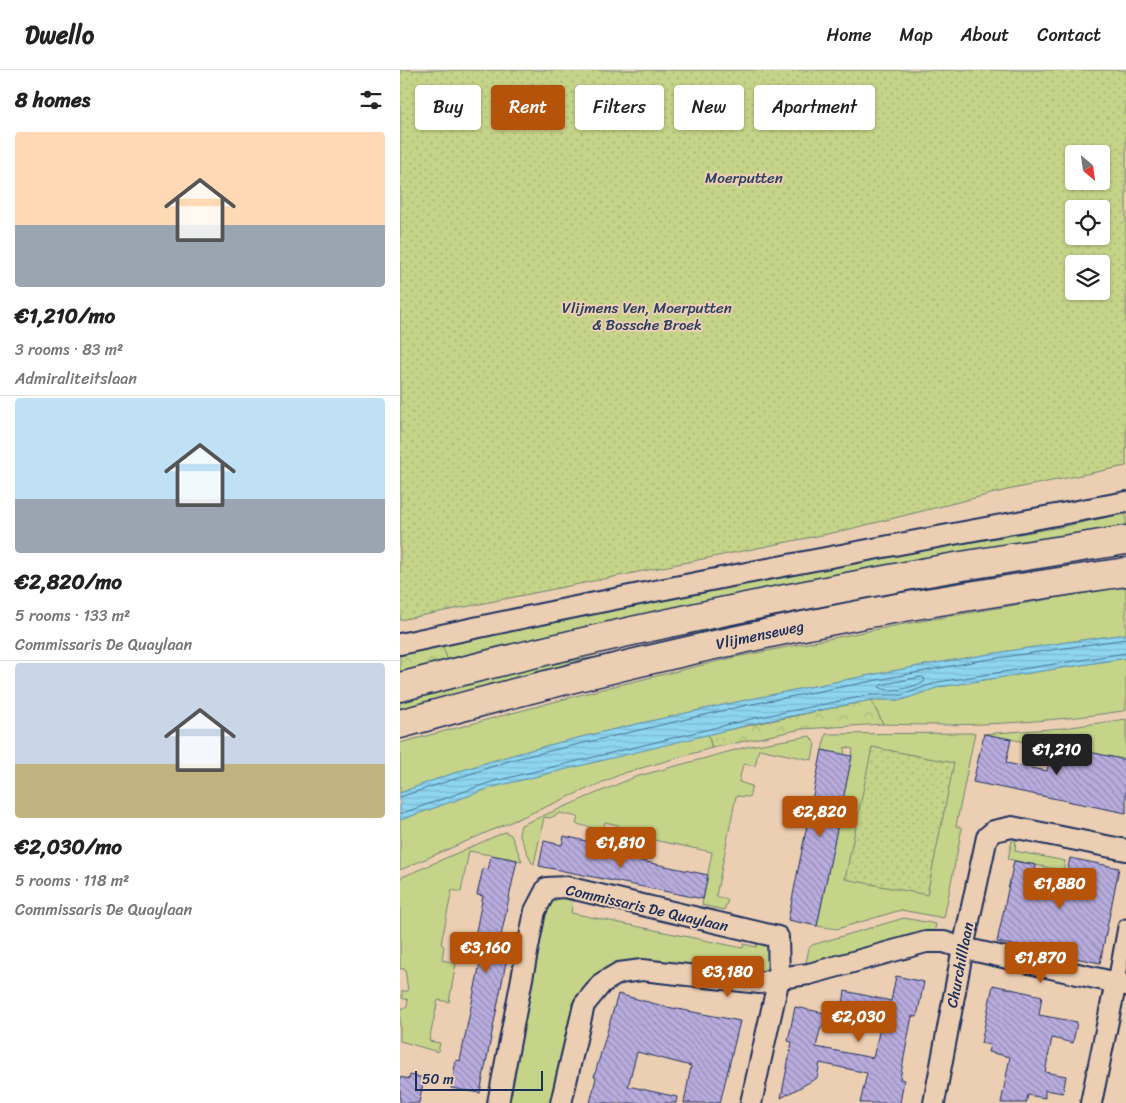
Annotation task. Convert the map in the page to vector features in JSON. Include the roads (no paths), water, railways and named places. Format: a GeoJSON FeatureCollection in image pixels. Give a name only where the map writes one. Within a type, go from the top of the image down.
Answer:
{"type":"FeatureCollection","features":[{"type":"Feature","properties":{"kind":"main road","name":"Vlijmenseweg"},"geometry":{"type":"LineString","coordinates":[[400,687],[608,636],[747,606],[907,575],[1126,540]]}},
{"type":"Feature","properties":{"kind":"main road","name":"Vlijmenseweg"},"geometry":{"type":"LineString","coordinates":[[400,724],[625,665],[751,637],[931,602],[1126,572]]}},
{"type":"Feature","properties":{"kind":"street"},"geometry":{"type":"LineString","coordinates":[[400,644],[516,618],[840,554],[1126,502]]}},
{"type":"Feature","properties":{"kind":"street","name":"Churchilllaan"},"geometry":{"type":"LineString","coordinates":[[934,1103],[963,948],[987,837],[994,831],[1012,827],[1126,850]]}},
{"type":"Feature","properties":{"kind":"street","name":"Commissaris De Quaylaan"},"geometry":{"type":"LineString","coordinates":[[498,1103],[535,911],[547,888],[566,888],[778,937],[779,978]]}},
{"type":"Feature","properties":{"kind":"street"},"geometry":{"type":"LineString","coordinates":[[1091,1103],[1121,984],[1126,927]]}},
{"type":"Feature","properties":{"kind":"street"},"geometry":{"type":"LineString","coordinates":[[561,1103],[584,1005],[602,982],[619,973],[642,970],[760,984],[779,978],[809,974],[926,942],[944,942],[1121,984]]}},
{"type":"Feature","properties":{"kind":"street"},"geometry":{"type":"LineString","coordinates":[[751,1103],[779,978]]}},
{"type":"Feature","properties":{"kind":"water"},"geometry":{"type":"Polygon","coordinates":[[[1126,634],[1126,658],[939,687],[902,700],[871,700],[756,723],[493,787],[400,820],[400,793],[471,767],[544,746],[691,712],[853,678],[1017,650],[1126,634]]]}},
{"type":"Feature","properties":{"kind":"park label","name":"Moerputten"},"geometry":{"type":"Point","coordinates":[744,178]}},
{"type":"Feature","properties":{"kind":"park label","name":"Vlijmens Ven, Moerputten & Bossche Broek"},"geometry":{"type":"Point","coordinates":[647,316]}}]}
